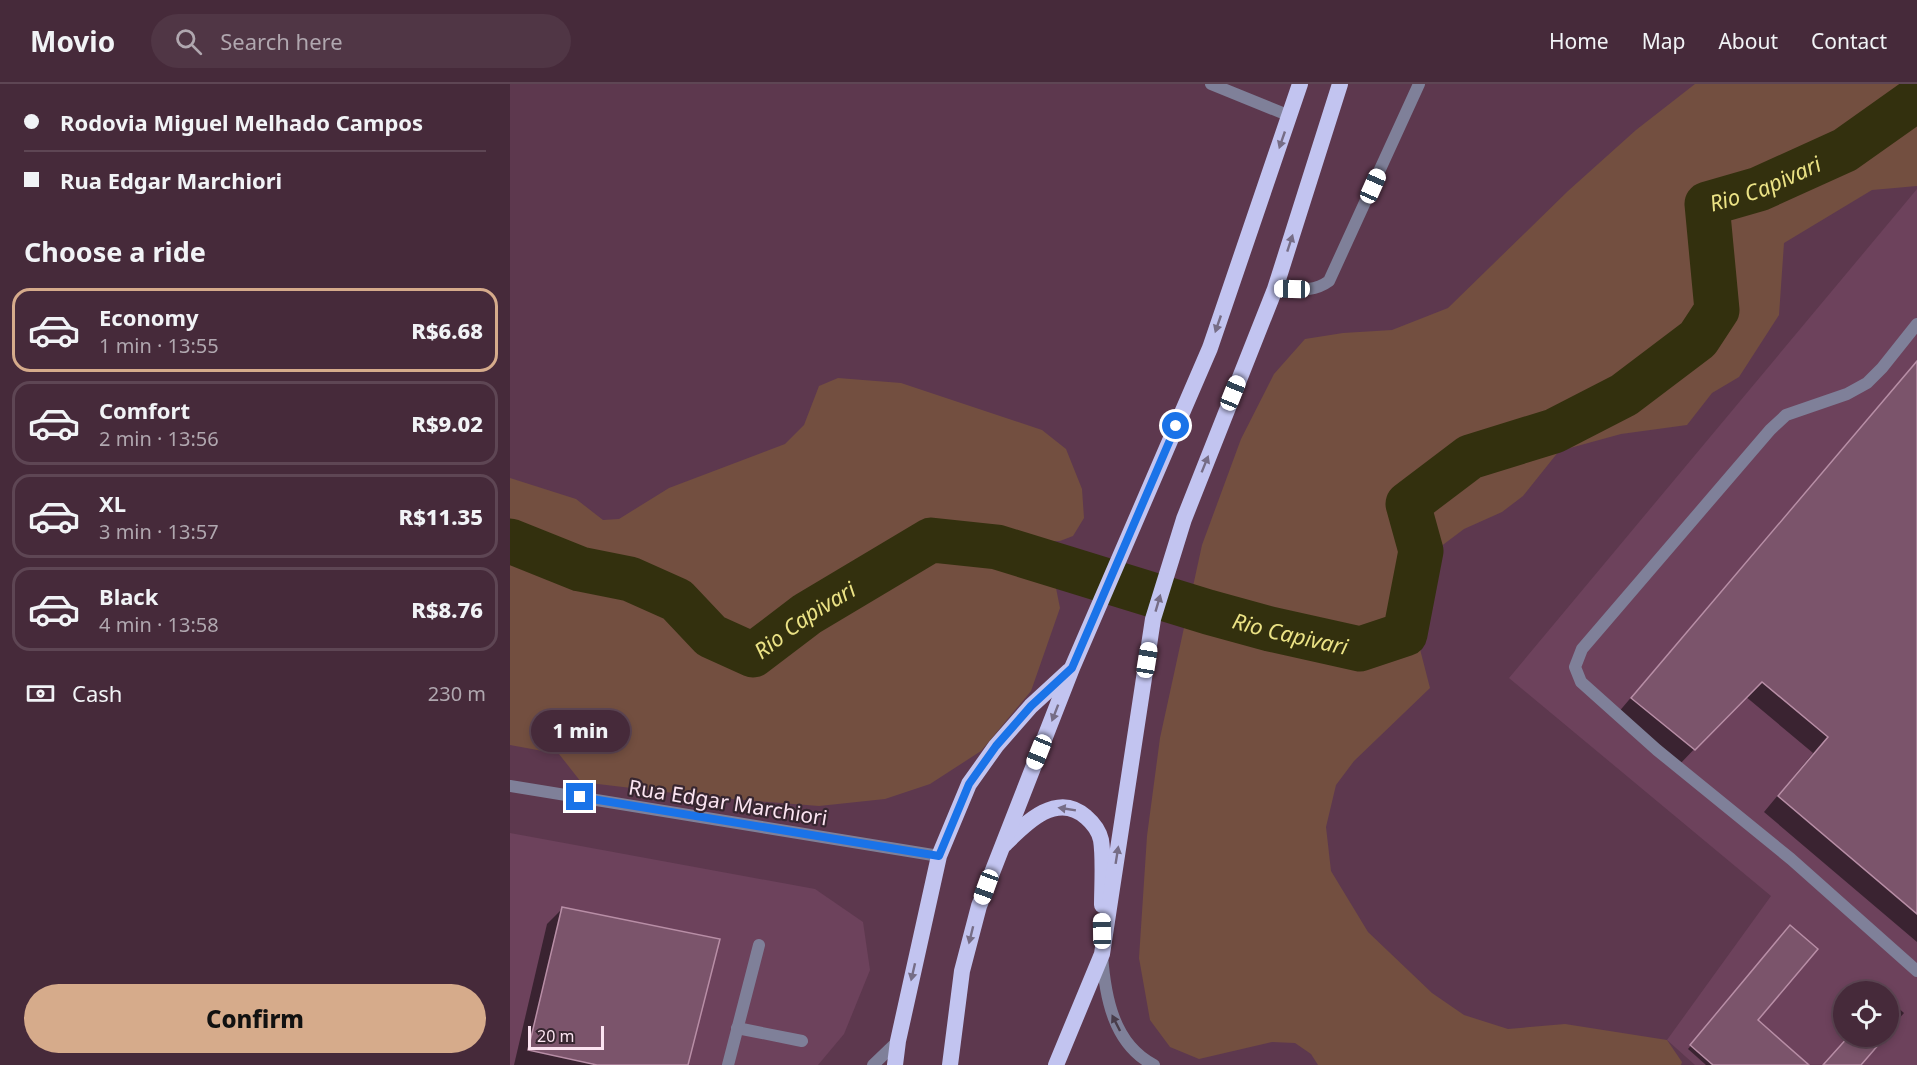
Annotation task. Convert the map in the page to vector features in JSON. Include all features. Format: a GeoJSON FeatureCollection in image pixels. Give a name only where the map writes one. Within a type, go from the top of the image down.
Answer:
{"type":"FeatureCollection","features":[{"type":"Feature","properties":{"kind":"highway"},"geometry":{"type":"LineString","coordinates":[[950,1065],[962,971],[979,906],[999,849],[1072,668],[1210,348],[1300,84]]}},
{"type":"Feature","properties":{"kind":"highway"},"geometry":{"type":"LineString","coordinates":[[1056,1065],[1102,954],[1153,619],[1184,519],[1275,289],[1340,84]]}},
{"type":"Feature","properties":{"kind":"highway"},"geometry":{"type":"LineString","coordinates":[[895,1065],[898,1041],[939,856],[969,784],[996,746],[1031,706],[1072,668]]}},
{"type":"Feature","properties":{"kind":"highway"},"geometry":{"type":"LineString","coordinates":[[999,849],[1016,833],[1052,807],[1071,807],[1089,820],[1096,828],[1101,841],[1102,954]]}},
{"type":"Feature","properties":{"kind":"street"},"geometry":{"type":"LineString","coordinates":[[1211,84],[1290,116]]}},
{"type":"Feature","properties":{"kind":"street"},"geometry":{"type":"LineString","coordinates":[[1275,289],[1309,290],[1321,287],[1329,281],[1419,84]]}},
{"type":"Feature","properties":{"kind":"street"},"geometry":{"type":"LineString","coordinates":[[1917,324],[1882,368],[1866,383],[1847,394],[1786,416],[1770,430],[1582,649],[1575,668],[1581,682],[1589,690],[1791,859],[1917,971]]}},
{"type":"Feature","properties":{"kind":"street","name":"Rua Edgar Marchiori"},"geometry":{"type":"LineString","coordinates":[[510,786],[939,856]]}},
{"type":"Feature","properties":{"kind":"street"},"geometry":{"type":"LineString","coordinates":[[728,1065],[759,945]]}},
{"type":"Feature","properties":{"kind":"street"},"geometry":{"type":"LineString","coordinates":[[1102,954],[1104,982],[1111,1013],[1126,1042],[1154,1065]]}},
{"type":"Feature","properties":{"kind":"street"},"geometry":{"type":"LineString","coordinates":[[737,1028],[802,1041]]}},
{"type":"Feature","properties":{"kind":"street"},"geometry":{"type":"LineString","coordinates":[[873,1065],[898,1041]]}},
{"type":"Feature","properties":{"kind":"shaded area"},"geometry":{"type":"Polygon","coordinates":[[[1695,84],[1917,84],[1917,186],[1872,190],[1784,243],[1779,315],[1739,377],[1712,393],[1687,425],[1621,434],[1559,451],[1523,496],[1502,512],[1464,529],[1436,550],[1421,577],[1413,622],[1430,688],[1354,761],[1336,785],[1326,827],[1331,871],[1368,932],[1432,993],[1464,1015],[1508,1029],[1565,1024],[1667,1040],[1682,1062],[1681,1065],[1318,1065],[1311,1054],[1295,1043],[1272,1042],[1199,1059],[1170,1047],[1150,1020],[1139,958],[1147,836],[1160,738],[1202,545],[1241,439],[1274,374],[1305,339],[1343,333],[1392,330],[1448,308],[1568,191],[1636,130],[1695,84]]]}},
{"type":"Feature","properties":{"kind":"shaded area"},"geometry":{"type":"Polygon","coordinates":[[[1917,189],[1917,1065],[1695,1065],[1667,1040],[1771,896],[1509,678],[1917,189]]]}},
{"type":"Feature","properties":{"kind":"shaded area"},"geometry":{"type":"Polygon","coordinates":[[[838,378],[901,383],[1042,430],[1066,449],[1082,489],[1084,518],[1073,536],[1060,541],[1002,542],[1040,565],[1056,588],[1060,608],[1031,691],[981,751],[930,784],[885,799],[819,806],[707,797],[581,782],[559,754],[510,745],[510,478],[576,499],[603,520],[619,519],[669,488],[785,444],[804,425],[819,386],[838,378]]]}},
{"type":"Feature","properties":{"kind":"shaded area"},"geometry":{"type":"Polygon","coordinates":[[[510,833],[815,889],[863,922],[870,970],[844,1034],[818,1065],[510,1065],[510,833]]]}},
{"type":"Feature","properties":{"kind":"building"},"geometry":{"type":"Polygon","coordinates":[[[1917,361],[1917,914],[1778,796],[1828,737],[1762,682],[1695,750],[1631,698],[1917,361]]]}},
{"type":"Feature","properties":{"kind":"building"},"geometry":{"type":"Polygon","coordinates":[[[562,907],[720,939],[688,1065],[597,1065],[528,1050],[562,907]]]}},
{"type":"Feature","properties":{"kind":"building"},"geometry":{"type":"Polygon","coordinates":[[[1790,925],[1818,949],[1758,1020],[1809,1065],[1713,1065],[1690,1045],[1790,925]]]}},
{"type":"Feature","properties":{"kind":"building"},"geometry":{"type":"Polygon","coordinates":[[[1839,1047],[1877,1047],[1861,1065],[1823,1065],[1839,1047]]]}},
{"type":"Feature","properties":{"kind":"waterway","name":"Rio Capivari"},"geometry":{"type":"LineString","coordinates":[[510,541],[580,569],[630,579],[677,600],[711,636],[753,655],[807,614],[931,540],[997,547],[1208,612],[1270,629],[1360,649],[1405,634],[1421,551],[1408,504],[1470,457],[1554,431],[1624,395],[1698,339],[1717,310],[1707,204],[1759,189],[1845,150],[1917,99]]}},
{"type":"Feature","properties":{"kind":"route"},"geometry":{"type":"LineString","coordinates":[[580,797],[939,856],[969,784],[996,746],[1031,706],[1072,668],[1176,426]]}}]}
